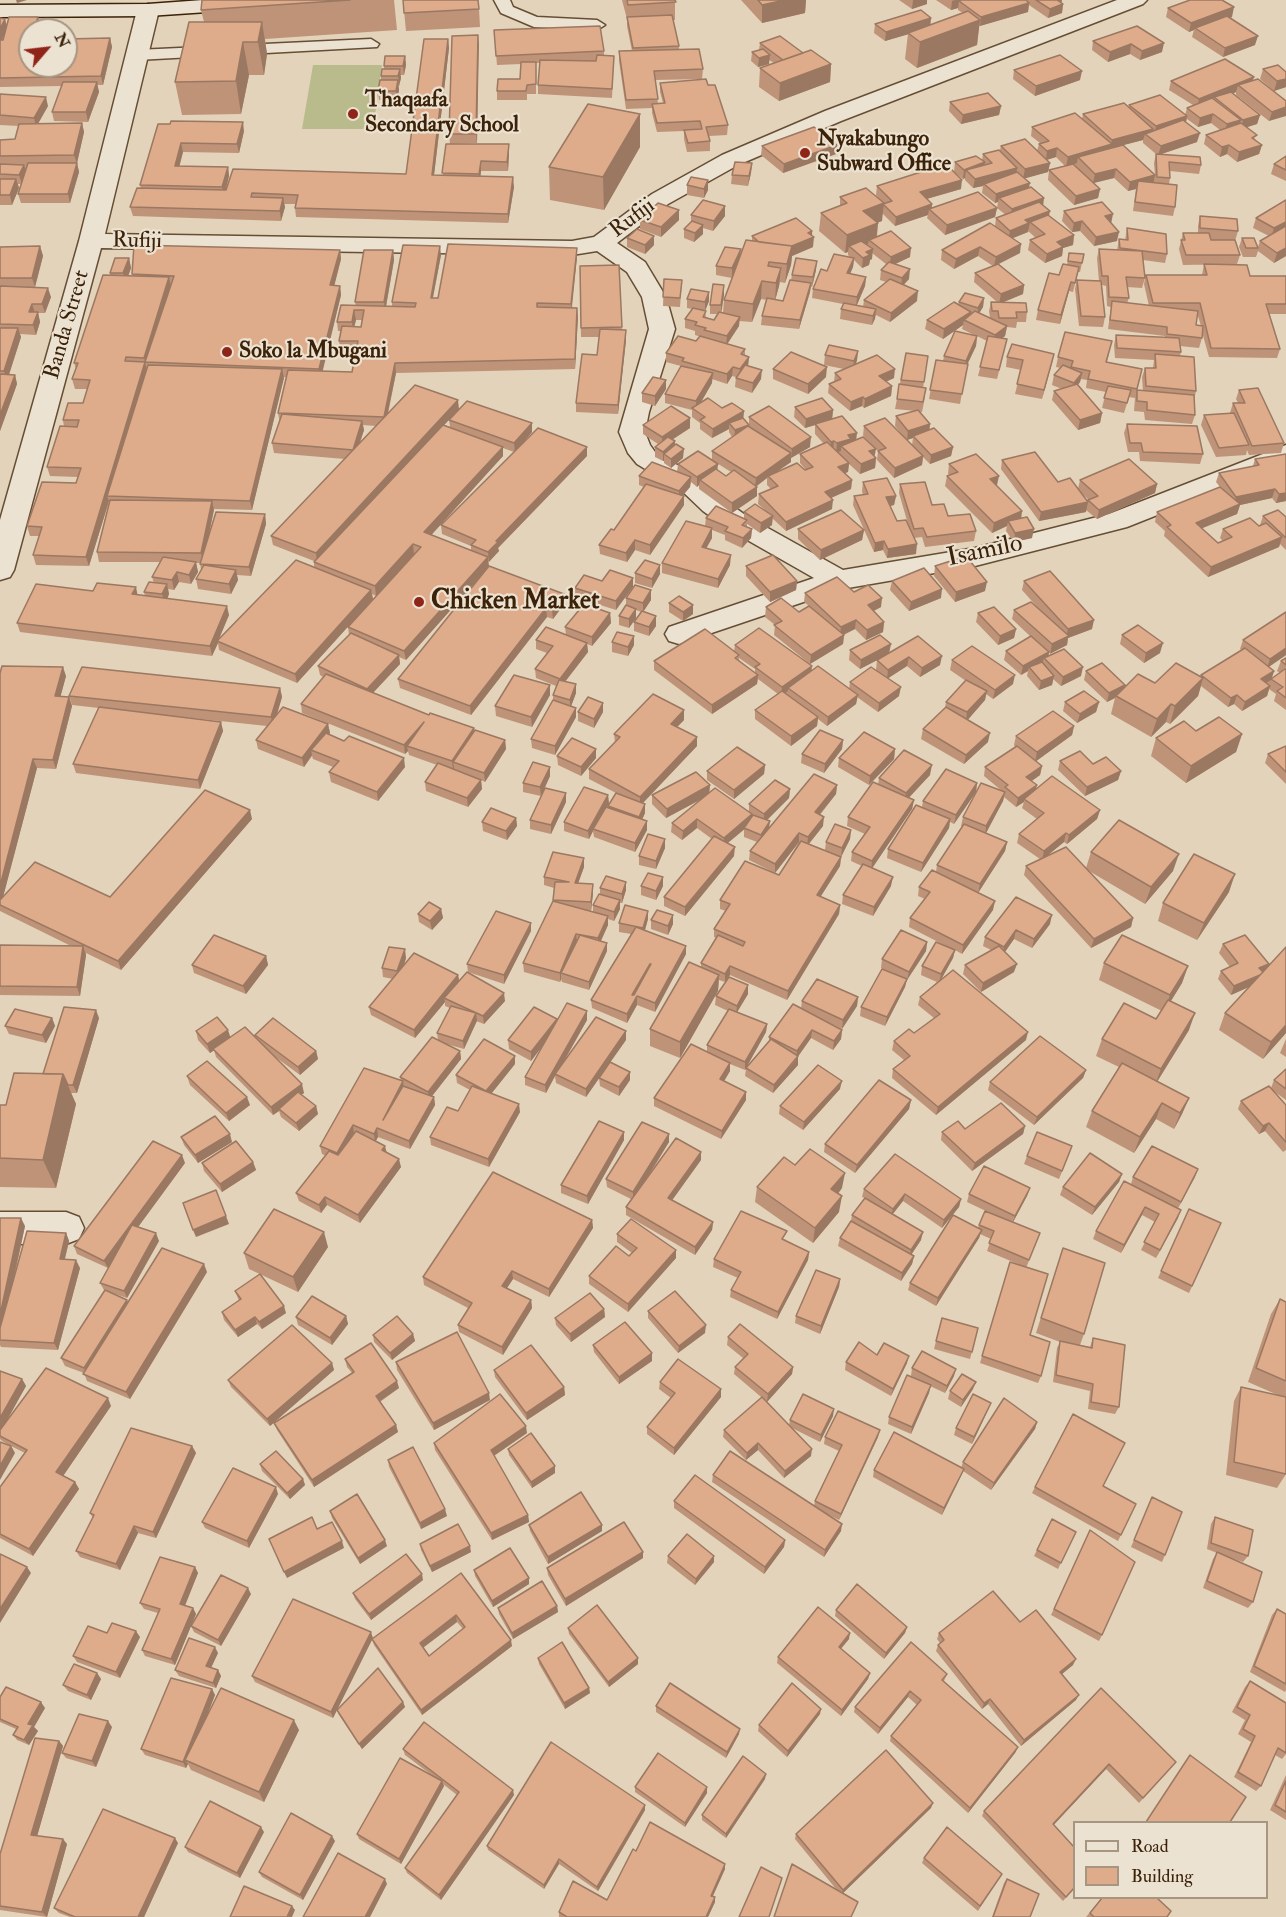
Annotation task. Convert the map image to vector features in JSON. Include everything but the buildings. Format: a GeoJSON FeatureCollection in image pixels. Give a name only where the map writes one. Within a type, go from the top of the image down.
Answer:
{"type":"FeatureCollection","features":[{"type":"Feature","properties":{"kind":"street"},"geometry":{"type":"LineString","coordinates":[[0,11],[81,5],[148,10],[297,0]]}},
{"type":"Feature","properties":{"kind":"street","name":"Rufiji"},"geometry":{"type":"LineString","coordinates":[[91,241],[572,248],[601,243],[660,199],[730,160],[833,116],[1136,0]]}},
{"type":"Feature","properties":{"kind":"street","name":"Banda Street"},"geometry":{"type":"LineString","coordinates":[[0,570],[91,241],[148,10]]}},
{"type":"Feature","properties":{"kind":"street"},"geometry":{"type":"LineString","coordinates":[[601,243],[636,267],[654,297],[662,329],[649,376],[636,411],[632,432],[638,447],[646,458],[693,486],[738,523],[839,580]]}},
{"type":"Feature","properties":{"kind":"street","name":"Isamilo"},"geometry":{"type":"LineString","coordinates":[[679,634],[839,580],[975,557],[1117,521],[1286,454]]}},
{"type":"Feature","properties":{"kind":"street"},"geometry":{"type":"LineString","coordinates":[[0,1228],[66,1228]]}},
{"type":"Feature","properties":{"kind":"lane"},"geometry":{"type":"LineString","coordinates":[[502,0],[506,10],[534,22],[597,25]]}},
{"type":"Feature","properties":{"kind":"lane"},"geometry":{"type":"LineString","coordinates":[[137,55],[372,44]]}},
{"type":"Feature","properties":{"kind":"green space"},"geometry":{"type":"Polygon","coordinates":[[[313,65],[382,65],[373,129],[302,129],[313,65]]]}},
{"type":"Feature","properties":{"kind":"place","name":"Thaqaafa Secondary School"},"geometry":{"type":"Point","coordinates":[353,114]}},
{"type":"Feature","properties":{"kind":"place","name":"Nyakabungo Subward Office"},"geometry":{"type":"Point","coordinates":[805,153]}},
{"type":"Feature","properties":{"kind":"place","name":"Soko la Mbugani"},"geometry":{"type":"Point","coordinates":[227,352]}},
{"type":"Feature","properties":{"kind":"place","name":"Chicken Market"},"geometry":{"type":"Point","coordinates":[419,602]}}]}
